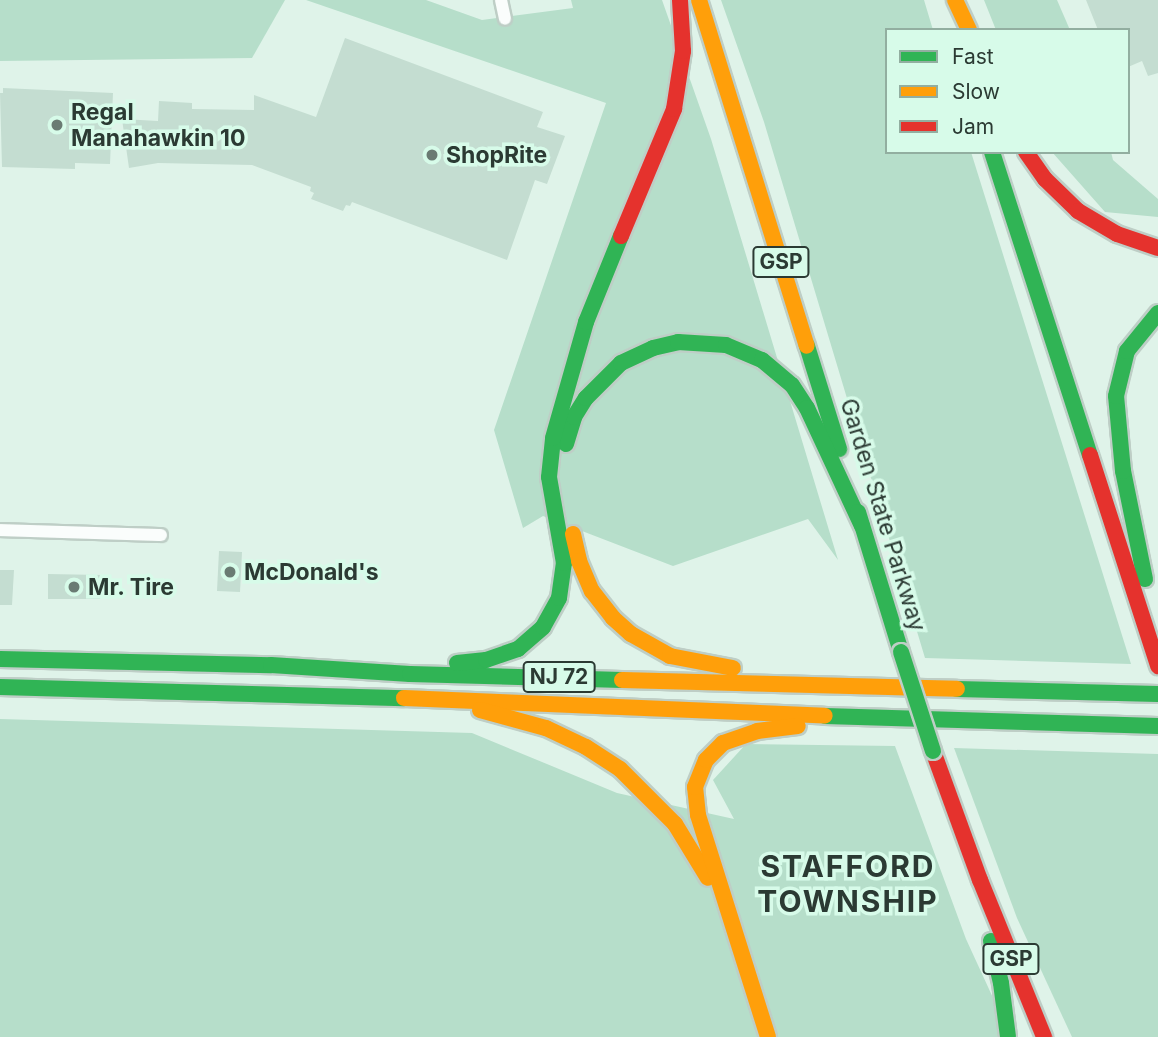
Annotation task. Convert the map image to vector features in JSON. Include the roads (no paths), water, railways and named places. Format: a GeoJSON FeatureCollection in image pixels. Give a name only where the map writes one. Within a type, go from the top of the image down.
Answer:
{"type":"FeatureCollection","features":[{"type":"Feature","properties":{"kind":"highway"},"geometry":{"type":"LineString","coordinates":[[332,669],[475,662],[496,657],[518,649],[536,635],[555,608],[562,586],[564,563],[549,477],[553,438],[595,299],[674,109],[683,51],[680,0]]}},
{"type":"Feature","properties":{"kind":"highway","name":"Garden State Parkway"},"geometry":{"type":"LineString","coordinates":[[699,0],[933,751],[979,880],[1044,1037]]}},
{"type":"Feature","properties":{"kind":"highway"},"geometry":{"type":"LineString","coordinates":[[943,0],[952,28]]}},
{"type":"Feature","properties":{"kind":"highway"},"geometry":{"type":"LineString","coordinates":[[955,0],[968,28]]}},
{"type":"Feature","properties":{"kind":"highway"},"geometry":{"type":"LineString","coordinates":[[993,154],[1157,663]]}},
{"type":"Feature","properties":{"kind":"highway"},"geometry":{"type":"LineString","coordinates":[[1027,154],[1045,179],[1078,211],[1117,234],[1158,248]]}},
{"type":"Feature","properties":{"kind":"highway"},"geometry":{"type":"LineString","coordinates":[[1157,663],[1154,607],[1135,542],[1116,420],[1118,384],[1127,351],[1158,313]]}},
{"type":"Feature","properties":{"kind":"highway"},"geometry":{"type":"LineString","coordinates":[[787,682],[670,656],[640,640],[605,609],[583,572],[567,503],[563,464],[574,417],[602,378],[642,352],[664,345],[692,341],[738,349],[774,368],[792,386],[807,408],[862,526]]}},
{"type":"Feature","properties":{"kind":"highway","name":"NJ 72"},"geometry":{"type":"LineString","coordinates":[[0,659],[332,669],[410,674],[1158,694]]}},
{"type":"Feature","properties":{"kind":"highway","name":"NJ 72"},"geometry":{"type":"LineString","coordinates":[[0,687],[447,699],[864,718],[1158,726]]}},
{"type":"Feature","properties":{"kind":"highway"},"geometry":{"type":"LineString","coordinates":[[447,699],[545,728],[573,740],[620,769],[675,824],[726,912]]}},
{"type":"Feature","properties":{"kind":"highway"},"geometry":{"type":"LineString","coordinates":[[768,1037],[726,912],[695,801],[697,780],[706,760],[723,743],[748,733],[864,718]]}},
{"type":"Feature","properties":{"kind":"highway"},"geometry":{"type":"LineString","coordinates":[[979,880],[1001,983],[1008,1037]]}},
{"type":"Feature","properties":{"kind":"street"},"geometry":{"type":"LineString","coordinates":[[501,0],[505,19]]}},
{"type":"Feature","properties":{"kind":"street"},"geometry":{"type":"LineString","coordinates":[[0,530],[89,531],[161,536]]}},
{"type":"Feature","properties":{"kind":"place","name":"Regal Manahawkin 10"},"geometry":{"type":"Point","coordinates":[57,125]}},
{"type":"Feature","properties":{"kind":"place","name":"ShopRite"},"geometry":{"type":"Point","coordinates":[432,155]}},
{"type":"Feature","properties":{"kind":"place","name":"McDonald's"},"geometry":{"type":"Point","coordinates":[230,572]}},
{"type":"Feature","properties":{"kind":"place","name":"Mr. Tire"},"geometry":{"type":"Point","coordinates":[74,587]}},
{"type":"Feature","properties":{"kind":"district","name":"STAFFORD TOWNSHIP"},"geometry":{"type":"Point","coordinates":[848,883]}}]}
